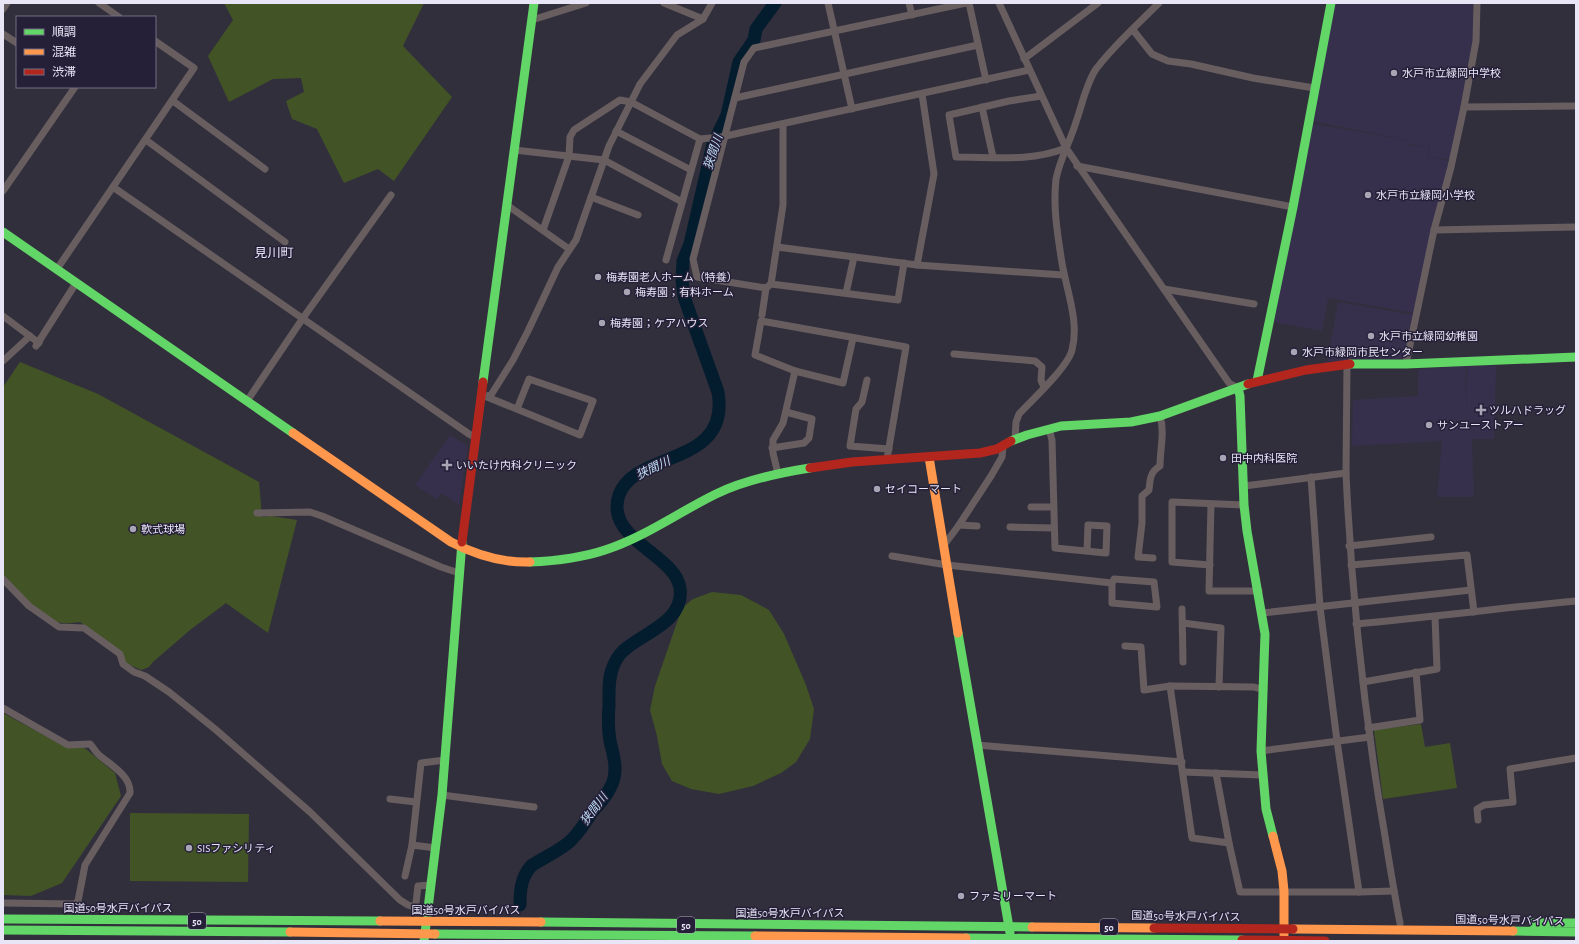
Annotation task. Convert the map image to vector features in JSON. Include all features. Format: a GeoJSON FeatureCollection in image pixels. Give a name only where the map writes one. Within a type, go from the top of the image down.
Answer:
{"type":"FeatureCollection","features":[{"type":"Feature","properties":{"kind":"main road"},"geometry":{"type":"LineString","coordinates":[[424,938],[442,795],[461,548],[475,438],[484,397],[507,205],[534,3]]}},
{"type":"Feature","properties":{"kind":"main road"},"geometry":{"type":"LineString","coordinates":[[1257,382],[1293,207],[1331,3]]}},
{"type":"Feature","properties":{"kind":"main road"},"geometry":{"type":"LineString","coordinates":[[3,232],[461,548],[494,560],[508,562],[580,558],[615,547],[717,494],[778,474],[832,465],[887,459],[980,453],[1003,446],[1015,439],[1049,429],[1075,425],[1131,422],[1160,416],[1257,382],[1306,370],[1347,364],[1406,364],[1576,357]]}},
{"type":"Feature","properties":{"kind":"main road"},"geometry":{"type":"LineString","coordinates":[[1238,388],[1240,396],[1244,505],[1247,531],[1259,591],[1265,634],[1261,751],[1262,774],[1266,809],[1281,862],[1284,891],[1285,941]]}},
{"type":"Feature","properties":{"kind":"main road"},"geometry":{"type":"LineString","coordinates":[[930,457],[977,745],[1011,940]]}},
{"type":"Feature","properties":{"kind":"main road","name":"国道50号水戸バイパス"},"geometry":{"type":"LineString","coordinates":[[3,919],[426,921],[1576,932]]}},
{"type":"Feature","properties":{"kind":"main road"},"geometry":{"type":"LineString","coordinates":[[1284,929],[1302,922],[1576,923]]}},
{"type":"Feature","properties":{"kind":"main road","name":"国道50号水戸バイパス"},"geometry":{"type":"LineString","coordinates":[[3,930],[424,938],[1325,941]]}},
{"type":"Feature","properties":{"kind":"street"},"geometry":{"type":"LineString","coordinates":[[3,9],[7,3]]}},
{"type":"Feature","properties":{"kind":"street"},"geometry":{"type":"LineString","coordinates":[[99,3],[117,16]]}},
{"type":"Feature","properties":{"kind":"street"},"geometry":{"type":"LineString","coordinates":[[532,20],[586,3]]}},
{"type":"Feature","properties":{"kind":"street"},"geometry":{"type":"LineString","coordinates":[[664,3],[703,19]]}},
{"type":"Feature","properties":{"kind":"street"},"geometry":{"type":"LineString","coordinates":[[484,397],[491,395],[513,360],[558,267],[576,240],[616,130],[640,84],[677,35],[703,19],[712,3]]}},
{"type":"Feature","properties":{"kind":"street"},"geometry":{"type":"LineString","coordinates":[[828,3],[852,109]]}},
{"type":"Feature","properties":{"kind":"street"},"geometry":{"type":"LineString","coordinates":[[909,3],[912,15]]}},
{"type":"Feature","properties":{"kind":"street"},"geometry":{"type":"LineString","coordinates":[[904,263],[898,300],[697,277],[693,259],[723,137],[744,62],[754,48],[968,3],[986,80]]}},
{"type":"Feature","properties":{"kind":"street"},"geometry":{"type":"LineString","coordinates":[[999,3],[1041,96],[1066,148],[1077,166],[1229,383],[1238,388]]}},
{"type":"Feature","properties":{"kind":"street"},"geometry":{"type":"LineString","coordinates":[[1024,59],[1098,3]]}},
{"type":"Feature","properties":{"kind":"street"},"geometry":{"type":"LineString","coordinates":[[1015,439],[1016,422],[1019,414],[1061,369],[1072,351],[1074,328],[1063,275],[1056,220],[1056,178],[1066,148],[1071,139],[1086,92],[1096,69],[1159,3]]}},
{"type":"Feature","properties":{"kind":"street"},"geometry":{"type":"LineString","coordinates":[[1406,364],[1434,230],[1451,167],[1464,107],[1476,40],[1477,3]]}},
{"type":"Feature","properties":{"kind":"street"},"geometry":{"type":"LineString","coordinates":[[1133,30],[1152,54],[1168,61],[1191,64],[1253,78],[1314,88]]}},
{"type":"Feature","properties":{"kind":"street"},"geometry":{"type":"LineString","coordinates":[[3,34],[16,42]]}},
{"type":"Feature","properties":{"kind":"street"},"geometry":{"type":"LineString","coordinates":[[57,269],[194,68],[156,42]]}},
{"type":"Feature","properties":{"kind":"street"},"geometry":{"type":"LineString","coordinates":[[735,98],[978,45]]}},
{"type":"Feature","properties":{"kind":"street"},"geometry":{"type":"LineString","coordinates":[[542,230],[570,156],[570,138],[574,130],[620,100],[631,102],[703,139],[723,137],[1029,70]]}},
{"type":"Feature","properties":{"kind":"street"},"geometry":{"type":"LineString","coordinates":[[3,191],[74,88]]}},
{"type":"Feature","properties":{"kind":"street"},"geometry":{"type":"LineString","coordinates":[[917,265],[934,174],[922,94]]}},
{"type":"Feature","properties":{"kind":"street"},"geometry":{"type":"LineString","coordinates":[[1041,96],[949,115],[956,157],[1020,159],[1057,152],[1066,148]]}},
{"type":"Feature","properties":{"kind":"street"},"geometry":{"type":"LineString","coordinates":[[172,101],[265,169]]}},
{"type":"Feature","properties":{"kind":"street"},"geometry":{"type":"LineString","coordinates":[[1464,107],[1576,106]]}},
{"type":"Feature","properties":{"kind":"street"},"geometry":{"type":"LineString","coordinates":[[982,107],[993,157]]}},
{"type":"Feature","properties":{"kind":"street"},"geometry":{"type":"LineString","coordinates":[[762,315],[777,248],[784,205],[783,124]]}},
{"type":"Feature","properties":{"kind":"street"},"geometry":{"type":"LineString","coordinates":[[616,130],[691,170]]}},
{"type":"Feature","properties":{"kind":"street"},"geometry":{"type":"LineString","coordinates":[[666,260],[691,170],[703,139]]}},
{"type":"Feature","properties":{"kind":"street"},"geometry":{"type":"LineString","coordinates":[[146,140],[285,242]]}},
{"type":"Feature","properties":{"kind":"street"},"geometry":{"type":"LineString","coordinates":[[514,150],[604,160],[682,202]]}},
{"type":"Feature","properties":{"kind":"street"},"geometry":{"type":"LineString","coordinates":[[1077,166],[1293,207]]}},
{"type":"Feature","properties":{"kind":"street"},"geometry":{"type":"LineString","coordinates":[[113,187],[475,438]]}},
{"type":"Feature","properties":{"kind":"street"},"geometry":{"type":"LineString","coordinates":[[247,401],[303,318],[390,195]]}},
{"type":"Feature","properties":{"kind":"street"},"geometry":{"type":"LineString","coordinates":[[591,197],[638,215]]}},
{"type":"Feature","properties":{"kind":"street"},"geometry":{"type":"LineString","coordinates":[[507,205],[569,249]]}},
{"type":"Feature","properties":{"kind":"street"},"geometry":{"type":"LineString","coordinates":[[1434,230],[1576,227]]}},
{"type":"Feature","properties":{"kind":"street"},"geometry":{"type":"LineString","coordinates":[[777,248],[917,265],[1063,275]]}},
{"type":"Feature","properties":{"kind":"street"},"geometry":{"type":"LineString","coordinates":[[846,293],[854,257]]}},
{"type":"Feature","properties":{"kind":"street"},"geometry":{"type":"LineString","coordinates":[[3,316],[30,336],[38,344],[76,282]]}},
{"type":"Feature","properties":{"kind":"street"},"geometry":{"type":"LineString","coordinates":[[1164,289],[1254,304]]}},
{"type":"Feature","properties":{"kind":"street"},"geometry":{"type":"LineString","coordinates":[[853,338],[843,383],[795,371],[755,355],[761,321],[906,347],[887,459]]}},
{"type":"Feature","properties":{"kind":"street"},"geometry":{"type":"LineString","coordinates":[[3,361],[30,336]]}},
{"type":"Feature","properties":{"kind":"street"},"geometry":{"type":"LineString","coordinates":[[954,354],[1036,361],[1042,367],[1041,380],[1044,387]]}},
{"type":"Feature","properties":{"kind":"street"},"geometry":{"type":"LineString","coordinates":[[1347,364],[1346,473],[1349,546],[1354,603],[1368,728],[1400,923]]}},
{"type":"Feature","properties":{"kind":"street"},"geometry":{"type":"LineString","coordinates":[[778,474],[772,448],[772,440],[783,423],[795,371]]}},
{"type":"Feature","properties":{"kind":"street"},"geometry":{"type":"LineString","coordinates":[[484,397],[580,435],[594,402],[529,379],[517,409]]}},
{"type":"Feature","properties":{"kind":"street"},"geometry":{"type":"LineString","coordinates":[[866,380],[862,402],[856,409],[850,446],[889,449]]}},
{"type":"Feature","properties":{"kind":"street"},"geometry":{"type":"LineString","coordinates":[[772,448],[804,443],[809,438],[812,419],[786,412]]}},
{"type":"Feature","properties":{"kind":"street"},"geometry":{"type":"LineString","coordinates":[[1153,558],[1138,557],[1142,523],[1142,496],[1149,490],[1150,478],[1153,470],[1160,466],[1162,423],[1160,416]]}},
{"type":"Feature","properties":{"kind":"street"},"geometry":{"type":"LineString","coordinates":[[1049,429],[1052,440],[1055,548],[1087,551],[1106,552],[1107,526],[1088,525],[1087,551]]}},
{"type":"Feature","properties":{"kind":"street"},"geometry":{"type":"LineString","coordinates":[[944,545],[995,470],[1002,457],[1003,446]]}},
{"type":"Feature","properties":{"kind":"street"},"geometry":{"type":"LineString","coordinates":[[1244,486],[1346,473]]}},
{"type":"Feature","properties":{"kind":"street"},"geometry":{"type":"LineString","coordinates":[[1311,477],[1320,607],[1337,741],[1359,892]]}},
{"type":"Feature","properties":{"kind":"street"},"geometry":{"type":"LineString","coordinates":[[1210,565],[1172,562],[1172,502],[1244,505]]}},
{"type":"Feature","properties":{"kind":"street"},"geometry":{"type":"LineString","coordinates":[[1211,504],[1209,591],[1259,591]]}},
{"type":"Feature","properties":{"kind":"street"},"geometry":{"type":"LineString","coordinates":[[1031,507],[1053,507]]}},
{"type":"Feature","properties":{"kind":"street"},"geometry":{"type":"LineString","coordinates":[[257,513],[310,512],[441,567],[459,573]]}},
{"type":"Feature","properties":{"kind":"street"},"geometry":{"type":"LineString","coordinates":[[959,525],[977,526]]}},
{"type":"Feature","properties":{"kind":"street"},"geometry":{"type":"LineString","coordinates":[[1010,527],[1054,528]]}},
{"type":"Feature","properties":{"kind":"street"},"geometry":{"type":"LineString","coordinates":[[1349,546],[1431,537]]}},
{"type":"Feature","properties":{"kind":"street"},"geometry":{"type":"LineString","coordinates":[[1351,565],[1467,555],[1474,612]]}},
{"type":"Feature","properties":{"kind":"street"},"geometry":{"type":"LineString","coordinates":[[892,556],[947,565],[1112,583]]}},
{"type":"Feature","properties":{"kind":"street"},"geometry":{"type":"LineString","coordinates":[[3,579],[29,606],[59,627],[84,628],[120,654],[123,664],[134,672],[145,676],[170,692],[310,812],[400,900],[414,907],[416,903],[418,886],[430,885]]}},
{"type":"Feature","properties":{"kind":"street"},"geometry":{"type":"LineString","coordinates":[[1114,579],[1154,582],[1157,607],[1112,603],[1112,583],[1114,579]]}},
{"type":"Feature","properties":{"kind":"street"},"geometry":{"type":"LineString","coordinates":[[1262,612],[1471,590]]}},
{"type":"Feature","properties":{"kind":"street"},"geometry":{"type":"LineString","coordinates":[[1356,624],[1435,617],[1576,600]]}},
{"type":"Feature","properties":{"kind":"street"},"geometry":{"type":"LineString","coordinates":[[1182,609],[1183,662]]}},
{"type":"Feature","properties":{"kind":"street"},"geometry":{"type":"LineString","coordinates":[[1363,682],[1437,669],[1435,617]]}},
{"type":"Feature","properties":{"kind":"street"},"geometry":{"type":"LineString","coordinates":[[1183,623],[1220,628],[1219,687]]}},
{"type":"Feature","properties":{"kind":"street"},"geometry":{"type":"LineString","coordinates":[[1125,646],[1141,647],[1144,690],[1170,686],[1254,688],[1264,690]]}},
{"type":"Feature","properties":{"kind":"street"},"geometry":{"type":"LineString","coordinates":[[1368,728],[1420,720],[1416,672]]}},
{"type":"Feature","properties":{"kind":"street"},"geometry":{"type":"LineString","coordinates":[[1170,686],[1192,838],[1229,843]]}},
{"type":"Feature","properties":{"kind":"street"},"geometry":{"type":"LineString","coordinates":[[3,708],[68,745],[90,744],[98,754],[124,776],[130,788],[130,793],[85,865],[78,901],[75,904],[3,903]]}},
{"type":"Feature","properties":{"kind":"street"},"geometry":{"type":"LineString","coordinates":[[1261,751],[1370,737]]}},
{"type":"Feature","properties":{"kind":"street"},"geometry":{"type":"LineString","coordinates":[[977,745],[1182,762]]}},
{"type":"Feature","properties":{"kind":"street"},"geometry":{"type":"LineString","coordinates":[[1478,820],[1477,809],[1484,804],[1513,802],[1510,769],[1576,758]]}},
{"type":"Feature","properties":{"kind":"street"},"geometry":{"type":"LineString","coordinates":[[406,876],[412,845],[420,763],[445,760]]}},
{"type":"Feature","properties":{"kind":"street"},"geometry":{"type":"LineString","coordinates":[[1183,772],[1262,774]]}},
{"type":"Feature","properties":{"kind":"street"},"geometry":{"type":"LineString","coordinates":[[1216,773],[1240,892],[1359,892],[1394,890]]}},
{"type":"Feature","properties":{"kind":"street"},"geometry":{"type":"LineString","coordinates":[[442,795],[534,807]]}},
{"type":"Feature","properties":{"kind":"street"},"geometry":{"type":"LineString","coordinates":[[390,799],[416,802]]}},
{"type":"Feature","properties":{"kind":"street"},"geometry":{"type":"LineString","coordinates":[[412,845],[436,848]]}},
{"type":"Feature","properties":{"kind":"shaded area","name":"水戸市立緑岡中学校"},"geometry":{"type":"Polygon","coordinates":[[[1333,3],[1473,3],[1473,41],[1463,105],[1450,160],[1429,156],[1430,148],[1409,144],[1408,140],[1310,121],[1333,3]]]}},
{"type":"Feature","properties":{"kind":"shaded area","name":"水戸市立緑岡小学校"},"geometry":{"type":"Polygon","coordinates":[[[1309,123],[1407,140],[1408,145],[1429,148],[1428,156],[1449,161],[1414,313],[1328,298],[1322,331],[1274,322],[1309,123]]]}},
{"type":"Feature","properties":{"kind":"shaded area","name":"水戸市立緑岡幼稚園"},"geometry":{"type":"Polygon","coordinates":[[[1338,302],[1414,315],[1404,359],[1327,363],[1338,302]]]}},
{"type":"Feature","properties":{"kind":"shaded area"},"geometry":{"type":"Polygon","coordinates":[[[1493,365],[1496,367],[1494,439],[1466,439],[1472,440],[1474,497],[1437,497],[1442,441],[1352,446],[1353,400],[1418,396],[1418,369],[1466,366],[1466,428],[1467,366],[1493,365]]]}},
{"type":"Feature","properties":{"kind":"shaded area","name":"いいたけ内科クリニック"},"geometry":{"type":"Polygon","coordinates":[[[450,435],[468,446],[459,505],[441,493],[437,499],[415,485],[450,435]]]}},
{"type":"Feature","properties":{"kind":"green space"},"geometry":{"type":"Polygon","coordinates":[[[224,3],[424,3],[403,46],[452,97],[394,181],[378,169],[344,183],[317,129],[292,119],[286,101],[304,92],[301,78],[273,79],[229,102],[208,56],[233,20],[224,3]]]}},
{"type":"Feature","properties":{"kind":"green space"},"geometry":{"type":"Polygon","coordinates":[[[20,362],[98,394],[259,482],[262,517],[271,516],[297,520],[268,633],[226,603],[190,630],[149,667],[141,670],[126,663],[120,652],[80,622],[59,623],[45,616],[32,605],[3,574],[3,387],[20,362]]]}},
{"type":"Feature","properties":{"kind":"green space"},"geometry":{"type":"Polygon","coordinates":[[[712,592],[741,595],[769,610],[784,634],[806,685],[814,709],[810,739],[796,762],[781,773],[753,786],[719,794],[691,789],[672,781],[662,764],[650,710],[655,686],[682,608],[693,599],[712,592]]]}},
{"type":"Feature","properties":{"kind":"green space"},"geometry":{"type":"Polygon","coordinates":[[[3,713],[66,747],[81,745],[115,773],[121,796],[62,883],[31,896],[3,895],[3,713]]]}},
{"type":"Feature","properties":{"kind":"green space"},"geometry":{"type":"Polygon","coordinates":[[[1421,724],[1425,747],[1450,743],[1457,788],[1383,799],[1374,730],[1421,724]]]}},
{"type":"Feature","properties":{"kind":"green space","name":"SISファシリティ"},"geometry":{"type":"Polygon","coordinates":[[[130,813],[249,814],[248,882],[130,881],[130,813]]]}},
{"type":"Feature","properties":{"kind":"waterway","name":"狭間川"},"geometry":{"type":"LineString","coordinates":[[520,905],[522,884],[525,875],[531,866],[568,843],[579,832],[605,796],[613,782],[615,765],[609,737],[608,719],[611,671],[615,663],[623,651],[660,626],[669,618],[676,610],[680,600],[680,588],[675,576],[666,565],[630,535],[622,523],[617,510],[619,495],[628,481],[643,470],[697,446],[710,433],[718,416],[718,392],[684,297],[682,280],[683,261],[690,244],[713,144],[727,115],[739,62],[754,40],[756,29],[775,3]]}},
{"type":"Feature","properties":{"kind":"traffic: fast"},"geometry":{"type":"LineString","coordinates":[[483,382],[534,3]]}},
{"type":"Feature","properties":{"kind":"traffic: fast"},"geometry":{"type":"LineString","coordinates":[[1257,381],[1293,207],[1331,3]]}},
{"type":"Feature","properties":{"kind":"traffic: fast"},"geometry":{"type":"LineString","coordinates":[[3,232],[293,433]]}},
{"type":"Feature","properties":{"kind":"traffic: fast"},"geometry":{"type":"LineString","coordinates":[[1350,364],[1406,364],[1576,357]]}},
{"type":"Feature","properties":{"kind":"traffic: fast"},"geometry":{"type":"LineString","coordinates":[[1011,441],[1061,426],[1131,422],[1160,416],[1248,384]]}},
{"type":"Feature","properties":{"kind":"traffic: fast"},"geometry":{"type":"LineString","coordinates":[[1238,388],[1240,396],[1244,505],[1247,531],[1265,634],[1261,751],[1266,809],[1273,836]]}},
{"type":"Feature","properties":{"kind":"traffic: fast"},"geometry":{"type":"LineString","coordinates":[[530,562],[568,559],[620,545],[727,489],[762,478],[810,468]]}},
{"type":"Feature","properties":{"kind":"traffic: fast"},"geometry":{"type":"LineString","coordinates":[[424,941],[442,795],[462,542]]}},
{"type":"Feature","properties":{"kind":"traffic: fast"},"geometry":{"type":"LineString","coordinates":[[958,633],[1010,933]]}},
{"type":"Feature","properties":{"kind":"traffic: fast"},"geometry":{"type":"LineString","coordinates":[[3,919],[380,921]]}},
{"type":"Feature","properties":{"kind":"traffic: fast"},"geometry":{"type":"LineString","coordinates":[[541,922],[1032,927]]}},
{"type":"Feature","properties":{"kind":"traffic: fast"},"geometry":{"type":"LineString","coordinates":[[1533,923],[1576,923]]}},
{"type":"Feature","properties":{"kind":"traffic: fast"},"geometry":{"type":"LineString","coordinates":[[3,930],[290,932]]}},
{"type":"Feature","properties":{"kind":"traffic: fast"},"geometry":{"type":"LineString","coordinates":[[1513,931],[1576,932]]}},
{"type":"Feature","properties":{"kind":"traffic: fast"},"geometry":{"type":"LineString","coordinates":[[435,934],[755,936]]}},
{"type":"Feature","properties":{"kind":"traffic: fast"},"geometry":{"type":"LineString","coordinates":[[966,938],[1242,940]]}},
{"type":"Feature","properties":{"kind":"traffic: slow"},"geometry":{"type":"LineString","coordinates":[[293,433],[451,542],[470,551],[499,560],[530,562]]}},
{"type":"Feature","properties":{"kind":"traffic: slow"},"geometry":{"type":"LineString","coordinates":[[929,457],[958,633]]}},
{"type":"Feature","properties":{"kind":"traffic: slow"},"geometry":{"type":"LineString","coordinates":[[1273,836],[1282,871],[1284,891],[1284,935]]}},
{"type":"Feature","properties":{"kind":"traffic: slow"},"geometry":{"type":"LineString","coordinates":[[380,921],[541,922]]}},
{"type":"Feature","properties":{"kind":"traffic: slow"},"geometry":{"type":"LineString","coordinates":[[1032,927],[1154,928]]}},
{"type":"Feature","properties":{"kind":"traffic: slow"},"geometry":{"type":"LineString","coordinates":[[1293,929],[1513,931]]}},
{"type":"Feature","properties":{"kind":"traffic: slow"},"geometry":{"type":"LineString","coordinates":[[290,932],[435,934]]}},
{"type":"Feature","properties":{"kind":"traffic: slow"},"geometry":{"type":"LineString","coordinates":[[755,936],[966,938]]}},
{"type":"Feature","properties":{"kind":"traffic: jam"},"geometry":{"type":"LineString","coordinates":[[1248,384],[1306,370],[1350,364]]}},
{"type":"Feature","properties":{"kind":"traffic: jam"},"geometry":{"type":"LineString","coordinates":[[462,542],[483,382]]}},
{"type":"Feature","properties":{"kind":"traffic: jam"},"geometry":{"type":"LineString","coordinates":[[810,468],[852,462],[980,453],[997,449],[1011,441]]}},
{"type":"Feature","properties":{"kind":"traffic: jam"},"geometry":{"type":"LineString","coordinates":[[1154,928],[1293,929]]}},
{"type":"Feature","properties":{"kind":"traffic: jam"},"geometry":{"type":"LineString","coordinates":[[1242,940],[1325,941]]}},
{"type":"Feature","properties":{"kind":"place","name":"水戸市立緑岡中学校"},"geometry":{"type":"Point","coordinates":[1394,73]}},
{"type":"Feature","properties":{"kind":"place","name":"水戸市立緑岡小学校"},"geometry":{"type":"Point","coordinates":[1368,195]}},
{"type":"Feature","properties":{"kind":"place","name":"梅寿園老人ホーム（特養）"},"geometry":{"type":"Point","coordinates":[598,277]}},
{"type":"Feature","properties":{"kind":"place","name":"梅寿園；有料ホーム"},"geometry":{"type":"Point","coordinates":[627,292]}},
{"type":"Feature","properties":{"kind":"place","name":"梅寿園；ケアハウス"},"geometry":{"type":"Point","coordinates":[602,323]}},
{"type":"Feature","properties":{"kind":"place","name":"水戸市立緑岡幼稚園"},"geometry":{"type":"Point","coordinates":[1371,336]}},
{"type":"Feature","properties":{"kind":"place","name":"水戸市緑岡市民センター"},"geometry":{"type":"Point","coordinates":[1294,352]}},
{"type":"Feature","properties":{"kind":"place","name":"ツルハドラッグ"},"geometry":{"type":"Point","coordinates":[1481,410]}},
{"type":"Feature","properties":{"kind":"place","name":"サンユーストアー"},"geometry":{"type":"Point","coordinates":[1429,425]}},
{"type":"Feature","properties":{"kind":"place","name":"田中内科医院"},"geometry":{"type":"Point","coordinates":[1223,458]}},
{"type":"Feature","properties":{"kind":"place","name":"いいたけ内科クリニック"},"geometry":{"type":"Point","coordinates":[447,465]}},
{"type":"Feature","properties":{"kind":"place","name":"セイコーマート"},"geometry":{"type":"Point","coordinates":[877,489]}},
{"type":"Feature","properties":{"kind":"place","name":"軟式球場"},"geometry":{"type":"Point","coordinates":[133,529]}},
{"type":"Feature","properties":{"kind":"place","name":"SISファシリティ"},"geometry":{"type":"Point","coordinates":[189,848]}},
{"type":"Feature","properties":{"kind":"place","name":"ファミリーマート"},"geometry":{"type":"Point","coordinates":[961,896]}},
{"type":"Feature","properties":{"kind":"district","name":"見川町"},"geometry":{"type":"Point","coordinates":[274,252]}}]}
